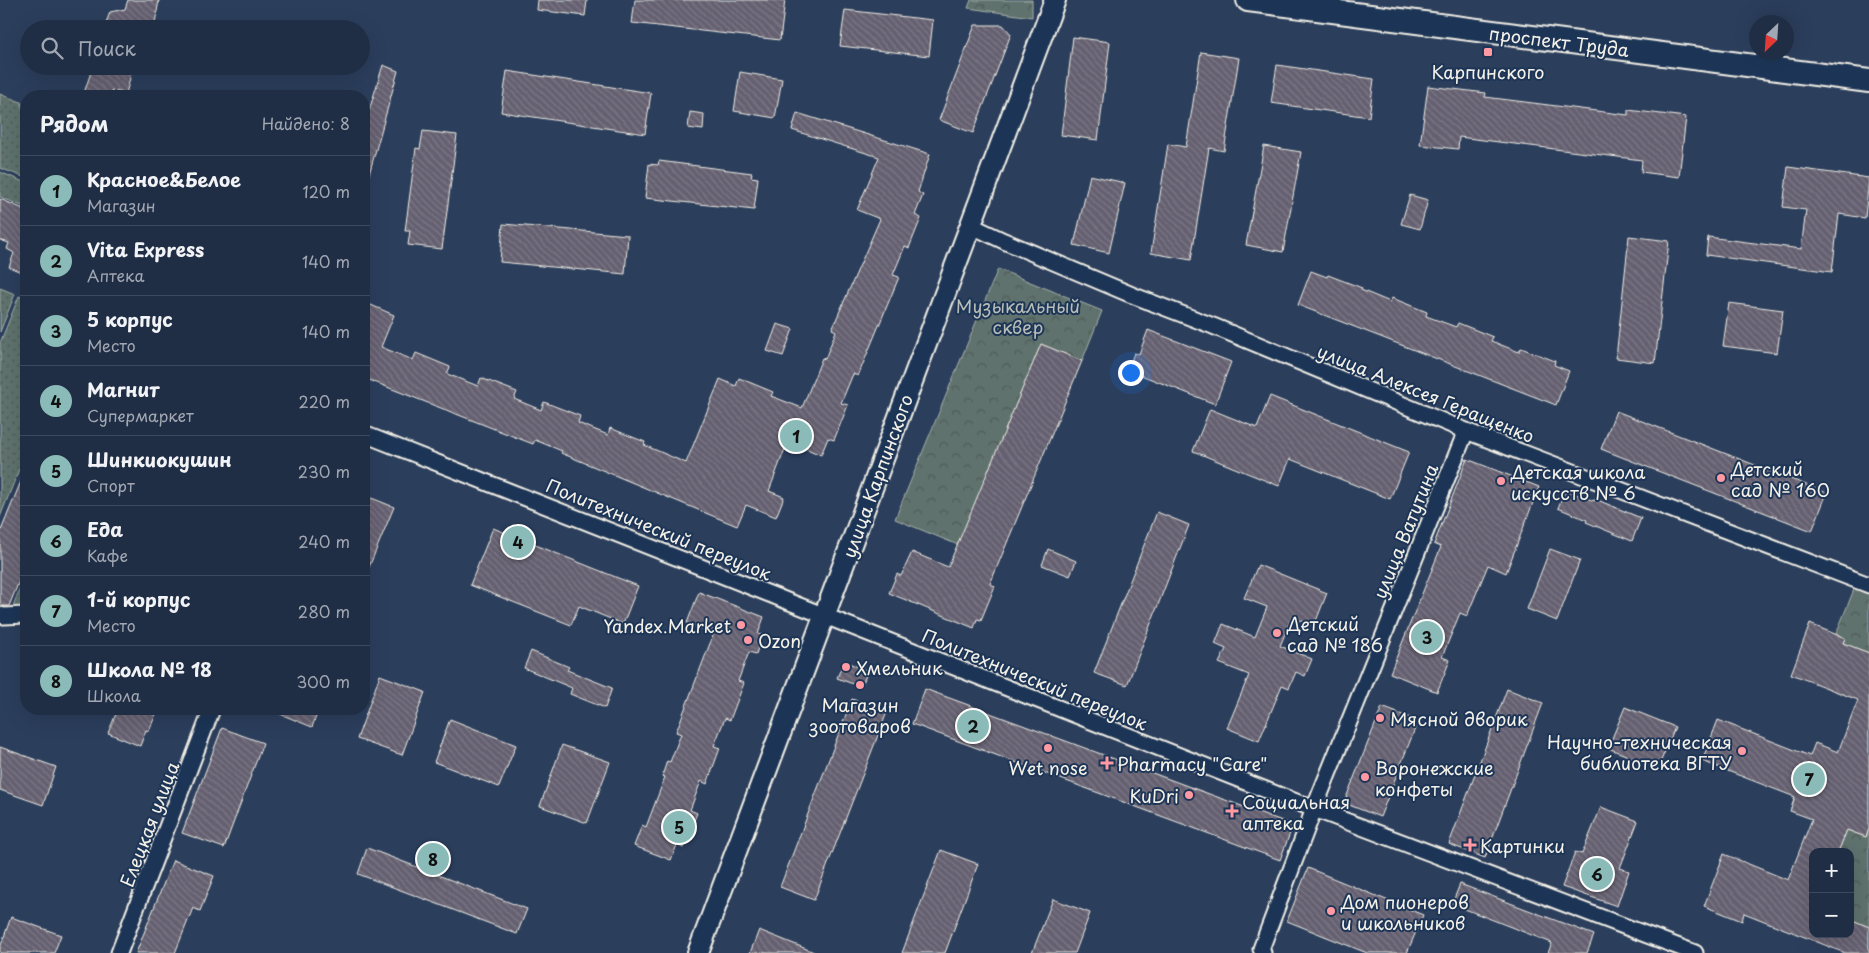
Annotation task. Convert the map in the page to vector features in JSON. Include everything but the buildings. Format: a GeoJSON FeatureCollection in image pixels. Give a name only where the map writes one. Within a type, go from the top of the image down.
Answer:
{"type":"FeatureCollection","features":[{"type":"Feature","properties":{"kind":"main road","name":"проспект Труда"},"geometry":{"type":"LineString","coordinates":[[1248,0],[1869,81]]}},
{"type":"Feature","properties":{"kind":"street","name":"улица Карпинского"},"geometry":{"type":"LineString","coordinates":[[698,953],[1056,0]]}},
{"type":"Feature","properties":{"kind":"street","name":"улица Алексея Геращенко"},"geometry":{"type":"LineString","coordinates":[[972,226],[1132,295],[1213,326],[1466,431],[1869,585]]}},
{"type":"Feature","properties":{"kind":"street","name":"улица Ватутина"},"geometry":{"type":"LineString","coordinates":[[1263,953],[1262,949],[1314,808],[1466,431]]}},
{"type":"Feature","properties":{"kind":"street","name":"Политехнический переулок"},"geometry":{"type":"LineString","coordinates":[[370,436],[1496,879],[1695,953]]}},
{"type":"Feature","properties":{"kind":"street"},"geometry":{"type":"LineString","coordinates":[[0,615],[20,615]]}},
{"type":"Feature","properties":{"kind":"street","name":"Елецкая улица"},"geometry":{"type":"LineString","coordinates":[[119,953],[210,715]]}},
{"type":"Feature","properties":{"kind":"green space"},"geometry":{"type":"Polygon","coordinates":[[[971,0],[1032,0],[1032,17],[968,8],[971,0]]]}},
{"type":"Feature","properties":{"kind":"green space"},"geometry":{"type":"Polygon","coordinates":[[[0,94],[20,102],[20,176],[0,168],[0,94]]]}},
{"type":"Feature","properties":{"kind":"green space"},"geometry":{"type":"Polygon","coordinates":[[[0,172],[20,180],[20,205],[0,197],[0,172]]]}},
{"type":"Feature","properties":{"kind":"green space","name":"Музыкальный сквер"},"geometry":{"type":"Polygon","coordinates":[[[998,269],[1102,311],[1082,361],[1041,344],[958,545],[895,519],[998,269]]]}},
{"type":"Feature","properties":{"kind":"green space"},"geometry":{"type":"Polygon","coordinates":[[[0,288],[15,294],[0,332],[0,288]]]}},
{"type":"Feature","properties":{"kind":"green space"},"geometry":{"type":"Polygon","coordinates":[[[19,296],[20,467],[0,517],[0,343],[19,296]]]}},
{"type":"Feature","properties":{"kind":"green space"},"geometry":{"type":"Polygon","coordinates":[[[1855,587],[1869,593],[1869,653],[1843,643],[1845,638],[1836,634],[1855,587]]]}},
{"type":"Feature","properties":{"kind":"green space"},"geometry":{"type":"Polygon","coordinates":[[[20,588],[20,609],[11,611],[20,588]]]}},
{"type":"Feature","properties":{"kind":"green space"},"geometry":{"type":"Polygon","coordinates":[[[1869,829],[1869,927],[1854,921],[1854,848],[1840,848],[1847,830],[1866,837],[1869,829]]]}},
{"type":"Feature","properties":{"kind":"place","name":"Карпинского"},"geometry":{"type":"Point","coordinates":[1488,52]}},
{"type":"Feature","properties":{"kind":"place","name":"Красное&Белое"},"geometry":{"type":"Point","coordinates":[796,436]}},
{"type":"Feature","properties":{"kind":"place","name":"Детский сад № 160"},"geometry":{"type":"Point","coordinates":[1721,478]}},
{"type":"Feature","properties":{"kind":"place","name":"Детская школа искусств № 6"},"geometry":{"type":"Point","coordinates":[1501,481]}},
{"type":"Feature","properties":{"kind":"place","name":"Магнит"},"geometry":{"type":"Point","coordinates":[518,542]}},
{"type":"Feature","properties":{"kind":"place","name":"Yandex.Market"},"geometry":{"type":"Point","coordinates":[741,625]}},
{"type":"Feature","properties":{"kind":"place","name":"Детский сад № 186"},"geometry":{"type":"Point","coordinates":[1277,633]}},
{"type":"Feature","properties":{"kind":"place","name":"5 корпус"},"geometry":{"type":"Point","coordinates":[1427,637]}},
{"type":"Feature","properties":{"kind":"place","name":"Ozon"},"geometry":{"type":"Point","coordinates":[748,640]}},
{"type":"Feature","properties":{"kind":"place","name":"Хмельник"},"geometry":{"type":"Point","coordinates":[846,667]}},
{"type":"Feature","properties":{"kind":"place","name":"Магазин зоотоваров"},"geometry":{"type":"Point","coordinates":[860,685]}},
{"type":"Feature","properties":{"kind":"place","name":"Мясной дворик"},"geometry":{"type":"Point","coordinates":[1380,718]}},
{"type":"Feature","properties":{"kind":"place","name":"Vita Express"},"geometry":{"type":"Point","coordinates":[973,726]}},
{"type":"Feature","properties":{"kind":"place","name":"Wet nose"},"geometry":{"type":"Point","coordinates":[1048,748]}},
{"type":"Feature","properties":{"kind":"place","name":"Научно-техническая библиотека ВГТУ"},"geometry":{"type":"Point","coordinates":[1742,751]}},
{"type":"Feature","properties":{"kind":"place","name":"Pharmacy \"Care\""},"geometry":{"type":"Point","coordinates":[1107,763]}},
{"type":"Feature","properties":{"kind":"place","name":"Воронежские конфеты"},"geometry":{"type":"Point","coordinates":[1365,777]}},
{"type":"Feature","properties":{"kind":"place","name":"1-й корпус"},"geometry":{"type":"Point","coordinates":[1809,779]}},
{"type":"Feature","properties":{"kind":"place","name":"KuDri"},"geometry":{"type":"Point","coordinates":[1189,795]}},
{"type":"Feature","properties":{"kind":"place","name":"Социальная аптека"},"geometry":{"type":"Point","coordinates":[1232,811]}},
{"type":"Feature","properties":{"kind":"place","name":"Шинкиокушин"},"geometry":{"type":"Point","coordinates":[679,827]}},
{"type":"Feature","properties":{"kind":"place","name":"Картинки"},"geometry":{"type":"Point","coordinates":[1470,845]}},
{"type":"Feature","properties":{"kind":"place","name":"Школа № 18"},"geometry":{"type":"Point","coordinates":[433,859]}},
{"type":"Feature","properties":{"kind":"place","name":"Еда"},"geometry":{"type":"Point","coordinates":[1597,874]}},
{"type":"Feature","properties":{"kind":"place","name":"Дом пионеров и школьников"},"geometry":{"type":"Point","coordinates":[1331,911]}}]}
